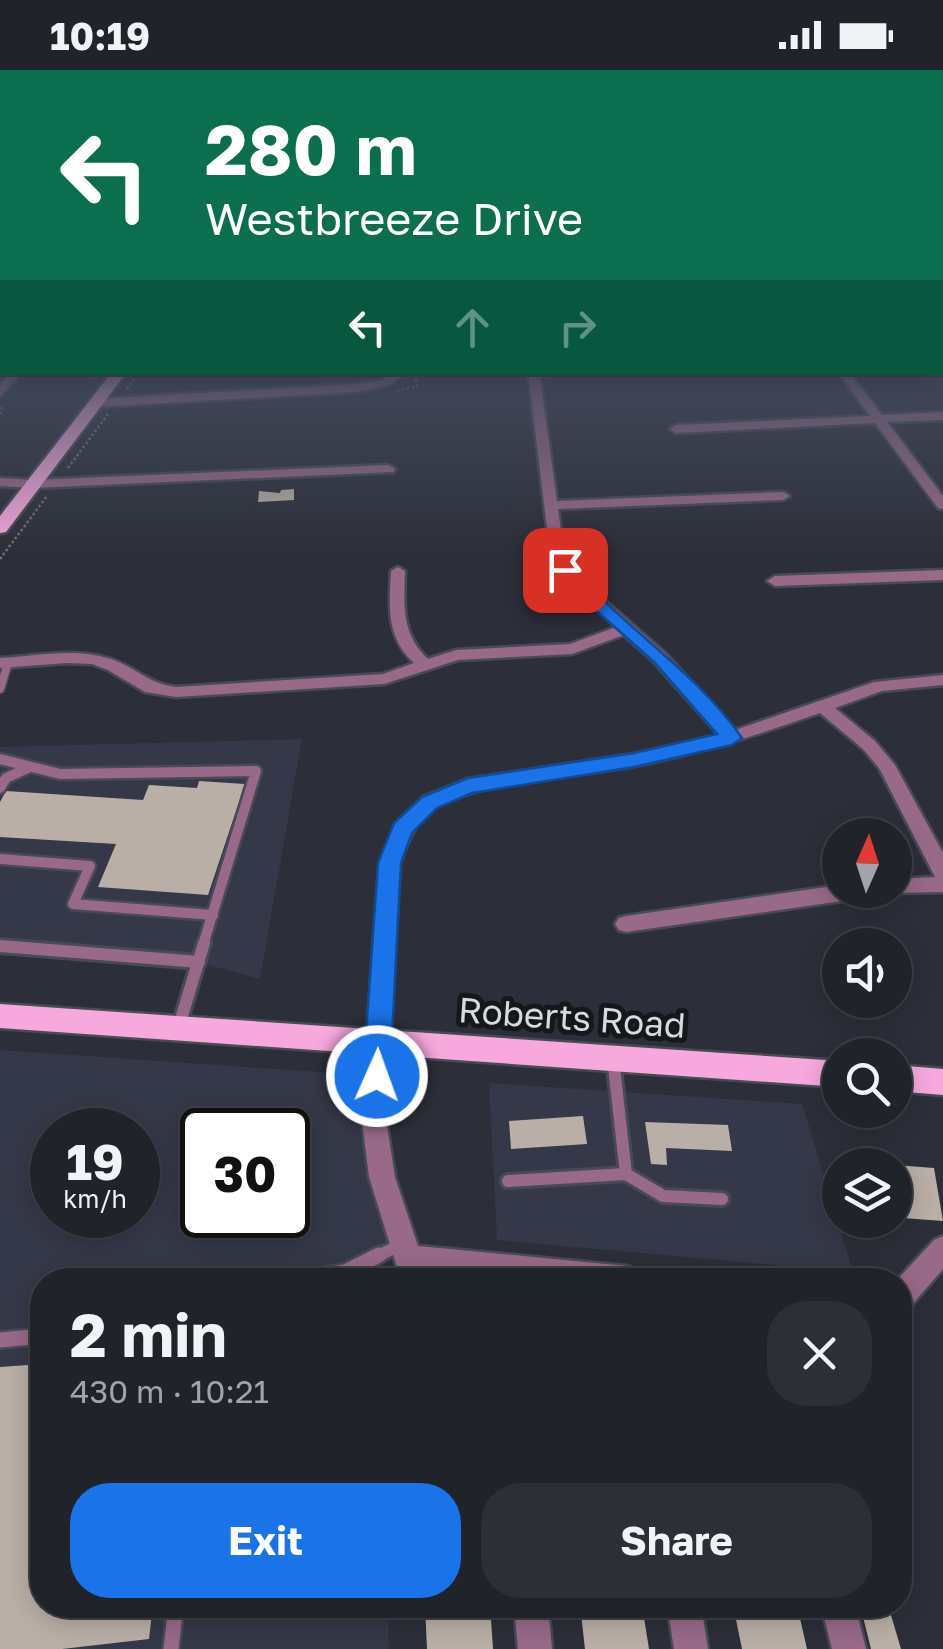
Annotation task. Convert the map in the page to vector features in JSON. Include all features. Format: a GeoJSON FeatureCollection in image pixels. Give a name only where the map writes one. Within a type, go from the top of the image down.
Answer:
{"type":"FeatureCollection","features":[{"type":"Feature","properties":{"kind":"main road"},"geometry":{"type":"LineString","coordinates":[[0,528],[89,412]]}},
{"type":"Feature","properties":{"kind":"main road","name":"Roberts Road"},"geometry":{"type":"LineString","coordinates":[[0,1016],[822,1073]]}},
{"type":"Feature","properties":{"kind":"main road"},"geometry":{"type":"LineString","coordinates":[[912,1079],[943,1082]]}},
{"type":"Feature","properties":{"kind":"street"},"geometry":{"type":"LineString","coordinates":[[539,412],[556,546],[565,570],[660,658],[732,738]]}},
{"type":"Feature","properties":{"kind":"street"},"geometry":{"type":"LineString","coordinates":[[872,412],[943,506]]}},
{"type":"Feature","properties":{"kind":"street"},"geometry":{"type":"LineString","coordinates":[[676,428],[943,416]]}},
{"type":"Feature","properties":{"kind":"street"},"geometry":{"type":"LineString","coordinates":[[0,482],[34,484],[388,468]]}},
{"type":"Feature","properties":{"kind":"street"},"geometry":{"type":"LineString","coordinates":[[552,505],[783,496]]}},
{"type":"Feature","properties":{"kind":"street"},"geometry":{"type":"LineString","coordinates":[[398,571],[397,630],[401,641],[425,665]]}},
{"type":"Feature","properties":{"kind":"street"},"geometry":{"type":"LineString","coordinates":[[775,581],[943,575]]}},
{"type":"Feature","properties":{"kind":"street"},"geometry":{"type":"LineString","coordinates":[[4,663],[95,660],[117,668],[144,688],[176,692],[384,678],[474,653],[572,648],[628,628]]}},
{"type":"Feature","properties":{"kind":"street"},"geometry":{"type":"LineString","coordinates":[[489,1268],[409,1261],[375,1143],[390,863],[402,829],[430,802],[468,786],[634,760],[732,738],[880,686],[943,680]]}},
{"type":"Feature","properties":{"kind":"street"},"geometry":{"type":"LineString","coordinates":[[823,707],[869,745],[886,765],[943,872]]}},
{"type":"Feature","properties":{"kind":"street"},"geometry":{"type":"LineString","coordinates":[[912,886],[943,884]]}},
{"type":"Feature","properties":{"kind":"street"},"geometry":{"type":"LineString","coordinates":[[626,924],[822,896]]}},
{"type":"Feature","properties":{"kind":"street"},"geometry":{"type":"LineString","coordinates":[[912,1283],[943,1248]]}},
{"type":"Feature","properties":{"kind":"street"},"geometry":{"type":"LineString","coordinates":[[532,1618],[535,1649]]}},
{"type":"Feature","properties":{"kind":"street"},"geometry":{"type":"LineString","coordinates":[[686,1618],[691,1649]]}},
{"type":"Feature","properties":{"kind":"street"},"geometry":{"type":"LineString","coordinates":[[842,1618],[850,1649]]}},
{"type":"Feature","properties":{"kind":"lane"},"geometry":{"type":"LineString","coordinates":[[0,689],[4,663]]}},
{"type":"Feature","properties":{"kind":"lane"},"geometry":{"type":"LineString","coordinates":[[0,759],[60,774],[256,771],[178,1030]]}},
{"type":"Feature","properties":{"kind":"lane"},"geometry":{"type":"LineString","coordinates":[[0,788],[6,778],[31,766]]}},
{"type":"Feature","properties":{"kind":"lane"},"geometry":{"type":"LineString","coordinates":[[0,859],[90,866],[72,904],[213,915]]}},
{"type":"Feature","properties":{"kind":"lane"},"geometry":{"type":"LineString","coordinates":[[0,946],[199,962]]}},
{"type":"Feature","properties":{"kind":"lane"},"geometry":{"type":"LineString","coordinates":[[612,1057],[626,1174]]}},
{"type":"Feature","properties":{"kind":"lane"},"geometry":{"type":"LineString","coordinates":[[508,1181],[626,1174],[662,1196],[722,1199]]}},
{"type":"Feature","properties":{"kind":"lane"},"geometry":{"type":"LineString","coordinates":[[379,1268],[409,1261]]}},
{"type":"Feature","properties":{"kind":"lane"},"geometry":{"type":"LineString","coordinates":[[0,1340],[30,1337]]}},
{"type":"Feature","properties":{"kind":"lane"},"geometry":{"type":"LineString","coordinates":[[171,1649],[175,1618]]}},
{"type":"Feature","properties":{"kind":"path"},"geometry":{"type":"LineString","coordinates":[[0,559],[52,489]]}},
{"type":"Feature","properties":{"kind":"shaded area"},"geometry":{"type":"Polygon","coordinates":[[[302,739],[260,979],[199,962],[0,946],[0,747],[302,739]]]}},
{"type":"Feature","properties":{"kind":"shaded area"},"geometry":{"type":"Polygon","coordinates":[[[0,1050],[377,1076],[403,1244],[378,1257],[378,1268],[30,1268],[30,1618],[388,1618],[389,1649],[0,1649],[0,1050]]]}},
{"type":"Feature","properties":{"kind":"shaded area"},"geometry":{"type":"Polygon","coordinates":[[[489,1083],[802,1104],[822,1170],[822,1238],[843,1238],[852,1268],[808,1268],[497,1240],[489,1083]]]}},
{"type":"Feature","properties":{"kind":"building"},"geometry":{"type":"Polygon","coordinates":[[[294,489],[294,500],[258,502],[259,491],[280,493],[294,489]]]}},
{"type":"Feature","properties":{"kind":"building"},"geometry":{"type":"Polygon","coordinates":[[[199,781],[245,784],[208,895],[98,887],[116,844],[0,837],[0,802],[6,791],[143,800],[149,785],[197,788],[199,781]]]}},
{"type":"Feature","properties":{"kind":"building"},"geometry":{"type":"Polygon","coordinates":[[[583,1116],[587,1144],[511,1149],[509,1121],[583,1116]]]}},
{"type":"Feature","properties":{"kind":"building"},"geometry":{"type":"Polygon","coordinates":[[[645,1122],[728,1125],[732,1151],[666,1148],[667,1165],[651,1164],[645,1122]]]}},
{"type":"Feature","properties":{"kind":"building"},"geometry":{"type":"Polygon","coordinates":[[[912,1166],[934,1168],[943,1221],[912,1219],[912,1166]]]}},
{"type":"Feature","properties":{"kind":"building"},"geometry":{"type":"Polygon","coordinates":[[[30,1365],[30,1618],[151,1618],[149,1639],[62,1649],[0,1649],[0,1367],[30,1365]]]}},
{"type":"Feature","properties":{"kind":"building"},"geometry":{"type":"Polygon","coordinates":[[[426,1618],[491,1618],[493,1649],[427,1649],[426,1618]]]}},
{"type":"Feature","properties":{"kind":"building"},"geometry":{"type":"Polygon","coordinates":[[[581,1618],[644,1618],[649,1649],[585,1649],[581,1618]]]}},
{"type":"Feature","properties":{"kind":"building"},"geometry":{"type":"Polygon","coordinates":[[[736,1618],[800,1618],[807,1649],[742,1649],[736,1618]]]}},
{"type":"Feature","properties":{"kind":"building"},"geometry":{"type":"Polygon","coordinates":[[[863,1618],[892,1618],[901,1649],[871,1649],[863,1618]]]}},
{"type":"Feature","properties":{"kind":"route"},"geometry":{"type":"LineString","coordinates":[[377,1076],[390,863],[402,829],[430,802],[468,786],[634,760],[732,738],[660,658],[565,570]]}}]}
